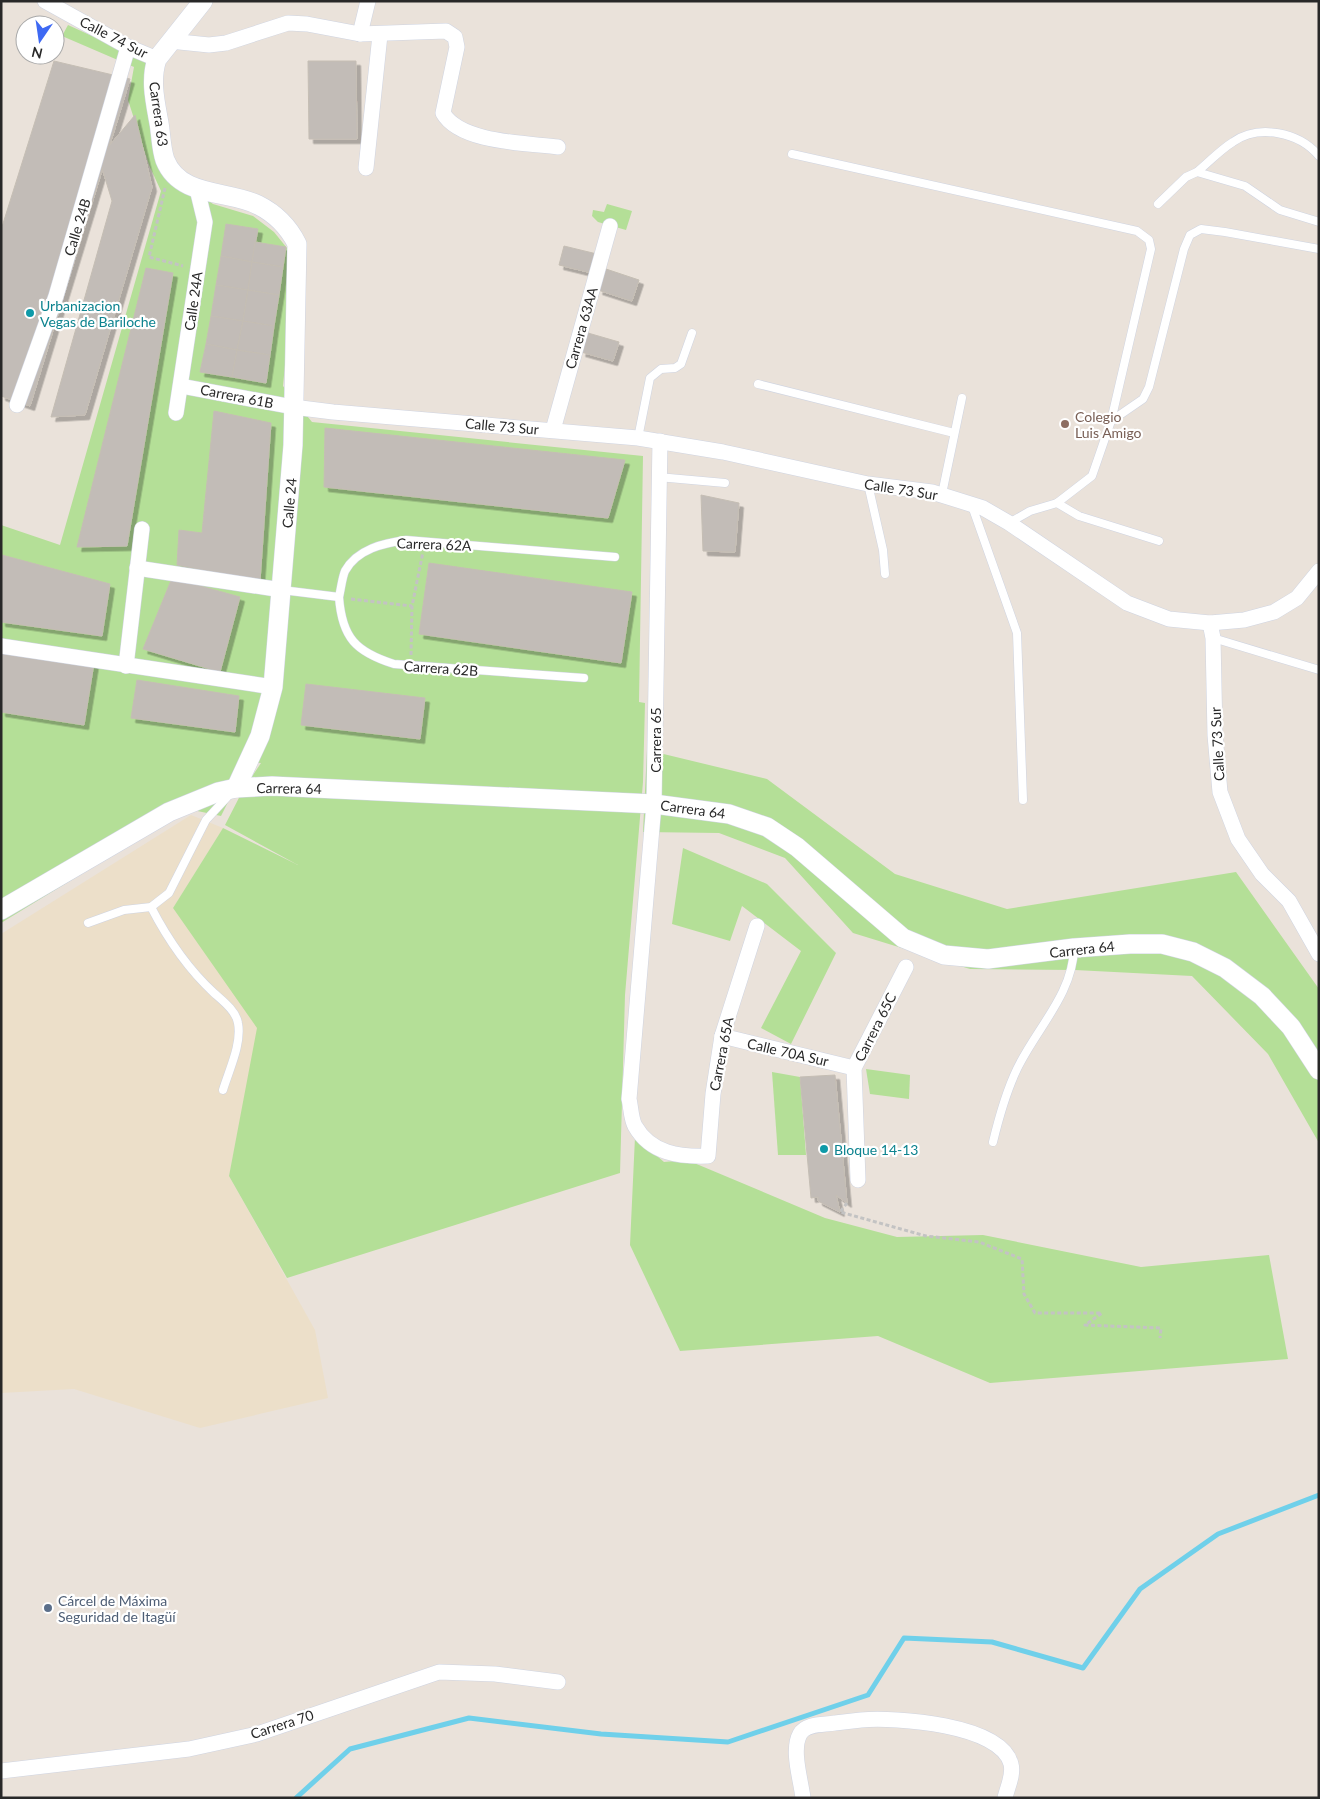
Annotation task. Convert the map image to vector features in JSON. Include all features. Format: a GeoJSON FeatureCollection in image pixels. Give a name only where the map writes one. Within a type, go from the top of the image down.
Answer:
{"type":"FeatureCollection","features":[{"type":"Feature","properties":{"kind":"street","name":"Calle 74 Sur"},"geometry":{"type":"LineString","coordinates":[[45,1],[128,47],[156,59]]}},
{"type":"Feature","properties":{"kind":"street"},"geometry":{"type":"LineString","coordinates":[[156,59],[203,1]]}},
{"type":"Feature","properties":{"kind":"street"},"geometry":{"type":"LineString","coordinates":[[360,34],[368,1]]}},
{"type":"Feature","properties":{"kind":"street"},"geometry":{"type":"LineString","coordinates":[[170,40],[209,45],[226,43],[288,23],[307,24],[360,34],[446,32],[455,37],[456,46],[443,113],[448,121],[471,134],[558,147]]}},
{"type":"Feature","properties":{"kind":"street"},"geometry":{"type":"LineString","coordinates":[[366,168],[380,34]]}},
{"type":"Feature","properties":{"kind":"street","name":"Calle 24B"},"geometry":{"type":"LineString","coordinates":[[16,405],[56,296],[128,47]]}},
{"type":"Feature","properties":{"kind":"street","name":"Carrera 63"},"geometry":{"type":"LineString","coordinates":[[156,59],[153,70],[153,92],[165,160],[179,178],[197,189],[256,204],[278,217]]}},
{"type":"Feature","properties":{"kind":"street","name":"Calle 24A"},"geometry":{"type":"LineString","coordinates":[[176,413],[182,386],[204,222],[197,189]]}},
{"type":"Feature","properties":{"kind":"street","name":"Calle 24"},"geometry":{"type":"LineString","coordinates":[[236,788],[260,736],[273,687],[294,445],[293,407],[297,244],[289,229],[278,217]]}},
{"type":"Feature","properties":{"kind":"street","name":"Carrera 63AA"},"geometry":{"type":"LineString","coordinates":[[553,430],[610,226]]}},
{"type":"Feature","properties":{"kind":"street","name":"Carrera 61B"},"geometry":{"type":"LineString","coordinates":[[182,386],[293,407]]}},
{"type":"Feature","properties":{"kind":"street","name":"Calle 73 Sur"},"geometry":{"type":"LineString","coordinates":[[293,407],[638,438],[723,452],[868,484],[942,494],[971,504],[1009,523],[1127,603],[1170,619],[1212,630],[1215,735],[1220,792],[1238,840],[1262,874],[1288,901],[1319,954]]}},
{"type":"Feature","properties":{"kind":"street","name":"Carrera 65"},"geometry":{"type":"LineString","coordinates":[[660,441],[654,804],[629,1099],[634,1124],[644,1137],[656,1146],[682,1157],[708,1156]]}},
{"type":"Feature","properties":{"kind":"street"},"geometry":{"type":"LineString","coordinates":[[126,666],[142,529]]}},
{"type":"Feature","properties":{"kind":"street"},"geometry":{"type":"LineString","coordinates":[[137,568],[282,590]]}},
{"type":"Feature","properties":{"kind":"street"},"geometry":{"type":"LineString","coordinates":[[1212,630],[1274,612],[1297,598],[1319,571]]}},
{"type":"Feature","properties":{"kind":"street"},"geometry":{"type":"LineString","coordinates":[[1,646],[273,687]]}},
{"type":"Feature","properties":{"kind":"street","name":"Carrera 64"},"geometry":{"type":"LineString","coordinates":[[1,910],[169,812],[203,797],[236,788],[272,786],[654,804],[729,814],[767,827],[797,847],[903,938],[944,955],[988,959],[1074,948],[1130,944],[1162,944],[1193,952],[1225,968],[1262,996],[1291,1027],[1319,1070]]}},
{"type":"Feature","properties":{"kind":"street","name":"Carrera 65A"},"geometry":{"type":"LineString","coordinates":[[708,1156],[713,1094],[722,1036],[757,926]]}},
{"type":"Feature","properties":{"kind":"street","name":"Carrera 65C"},"geometry":{"type":"LineString","coordinates":[[858,1180],[854,1068],[906,968]]}},
{"type":"Feature","properties":{"kind":"street","name":"Calle 70A Sur"},"geometry":{"type":"LineString","coordinates":[[722,1036],[854,1068]]}},
{"type":"Feature","properties":{"kind":"street","name":"Carrera 70"},"geometry":{"type":"LineString","coordinates":[[1,1771],[189,1749],[257,1734],[439,1672],[495,1674],[558,1682]]}},
{"type":"Feature","properties":{"kind":"street"},"geometry":{"type":"LineString","coordinates":[[803,1798],[796,1745],[800,1734],[805,1728],[813,1726],[863,1720],[931,1723],[960,1729],[996,1743],[1012,1765],[1012,1773],[1005,1798]]}},
{"type":"Feature","properties":{"kind":"lane"},"geometry":{"type":"LineString","coordinates":[[1158,204],[1186,177],[1197,172],[1234,141],[1253,133],[1275,132],[1295,138],[1319,156]]}},
{"type":"Feature","properties":{"kind":"lane"},"geometry":{"type":"LineString","coordinates":[[792,154],[1137,231],[1149,240],[1151,249],[1111,421],[1092,476],[1057,504],[1030,511],[1009,523]]}},
{"type":"Feature","properties":{"kind":"lane"},"geometry":{"type":"LineString","coordinates":[[1197,172],[1245,186],[1280,210],[1319,222]]}},
{"type":"Feature","properties":{"kind":"lane"},"geometry":{"type":"LineString","coordinates":[[1111,421],[1144,399],[1149,387],[1184,248],[1190,235],[1201,230],[1225,232],[1319,249]]}},
{"type":"Feature","properties":{"kind":"lane"},"geometry":{"type":"LineString","coordinates":[[638,438],[650,378],[661,369],[675,368],[681,364],[692,333]]}},
{"type":"Feature","properties":{"kind":"lane"},"geometry":{"type":"LineString","coordinates":[[758,384],[954,433]]}},
{"type":"Feature","properties":{"kind":"lane"},"geometry":{"type":"LineString","coordinates":[[942,494],[962,398]]}},
{"type":"Feature","properties":{"kind":"lane"},"geometry":{"type":"LineString","coordinates":[[658,477],[724,483]]}},
{"type":"Feature","properties":{"kind":"lane"},"geometry":{"type":"LineString","coordinates":[[868,484],[883,550],[885,574]]}},
{"type":"Feature","properties":{"kind":"lane"},"geometry":{"type":"LineString","coordinates":[[971,504],[1017,633],[1023,800]]}},
{"type":"Feature","properties":{"kind":"lane"},"geometry":{"type":"LineString","coordinates":[[1057,504],[1079,516],[1159,541]]}},
{"type":"Feature","properties":{"kind":"lane","name":"Carrera 62A"},"geometry":{"type":"LineString","coordinates":[[339,597],[345,571],[362,554],[380,544],[406,540],[615,557]]}},
{"type":"Feature","properties":{"kind":"lane"},"geometry":{"type":"LineString","coordinates":[[282,590],[339,597]]}},
{"type":"Feature","properties":{"kind":"lane","name":"Carrera 62B"},"geometry":{"type":"LineString","coordinates":[[339,597],[341,620],[350,637],[370,656],[394,664],[584,678]]}},
{"type":"Feature","properties":{"kind":"lane"},"geometry":{"type":"LineString","coordinates":[[1212,630],[1319,670]]}},
{"type":"Feature","properties":{"kind":"lane"},"geometry":{"type":"LineString","coordinates":[[88,923],[124,910],[151,907],[169,893],[206,820],[236,788]]}},
{"type":"Feature","properties":{"kind":"lane"},"geometry":{"type":"LineString","coordinates":[[151,907],[168,940],[197,978],[226,1003],[238,1021],[239,1036],[223,1090]]}},
{"type":"Feature","properties":{"kind":"lane"},"geometry":{"type":"LineString","coordinates":[[993,1142],[1000,1112],[1018,1068],[1067,984],[1072,968],[1074,948]]}},
{"type":"Feature","properties":{"kind":"path"},"geometry":{"type":"LineString","coordinates":[[412,666],[412,606],[426,542]]}},
{"type":"Feature","properties":{"kind":"path"},"geometry":{"type":"LineString","coordinates":[[353,600],[412,606]]}},
{"type":"Feature","properties":{"kind":"path"},"geometry":{"type":"LineString","coordinates":[[847,1202],[840,1212],[926,1236],[979,1242],[1022,1259],[1024,1294],[1036,1313],[1102,1314],[1085,1325],[1161,1328],[1160,1338]]}},
{"type":"Feature","properties":{"kind":"shaded area"},"geometry":{"type":"Polygon","coordinates":[[[191,815],[223,828],[173,908],[258,1028],[229,1176],[315,1330],[328,1398],[200,1428],[74,1389],[1,1393],[1,934],[191,815]]]}},
{"type":"Feature","properties":{"kind":"green space"},"geometry":{"type":"Polygon","coordinates":[[[68,25],[151,63],[164,166],[213,204],[253,216],[274,232],[295,258],[283,386],[312,422],[643,456],[639,702],[645,703],[643,782],[625,995],[620,1173],[287,1278],[229,1176],[257,1028],[173,908],[223,828],[298,865],[225,825],[243,790],[261,763],[248,762],[221,816],[188,809],[1,923],[1,525],[60,545],[161,191],[149,165],[128,100],[134,67],[65,37],[65,30],[68,25]]]}},
{"type":"Feature","properties":{"kind":"green space"},"geometry":{"type":"Polygon","coordinates":[[[607,204],[632,211],[626,230],[598,222],[592,216],[593,210],[604,212],[607,204]]]}},
{"type":"Feature","properties":{"kind":"green space"},"geometry":{"type":"Polygon","coordinates":[[[647,750],[767,779],[895,874],[1007,909],[1236,872],[1319,989],[1319,1143],[1268,1054],[1192,976],[1075,970],[970,969],[853,933],[785,858],[719,833],[643,832],[647,750]]]}},
{"type":"Feature","properties":{"kind":"green space"},"geometry":{"type":"Polygon","coordinates":[[[683,848],[767,884],[836,953],[791,1044],[761,1028],[801,951],[742,906],[730,941],[672,924],[683,848]]]}},
{"type":"Feature","properties":{"kind":"green space"},"geometry":{"type":"Polygon","coordinates":[[[866,1069],[910,1075],[909,1099],[870,1094],[866,1069]]]}},
{"type":"Feature","properties":{"kind":"green space"},"geometry":{"type":"Polygon","coordinates":[[[772,1072],[800,1077],[806,1155],[778,1155],[772,1072]]]}},
{"type":"Feature","properties":{"kind":"green space"},"geometry":{"type":"Polygon","coordinates":[[[635,1137],[664,1162],[687,1160],[825,1218],[897,1237],[983,1235],[1141,1267],[1269,1255],[1288,1359],[990,1383],[878,1336],[680,1351],[630,1245],[635,1137]]]}},
{"type":"Feature","properties":{"kind":"building"},"geometry":{"type":"Polygon","coordinates":[[[308,61],[356,61],[357,139],[309,139],[308,61]]]}},
{"type":"Feature","properties":{"kind":"building","name":"Urbanizacion Vegas de Bariloche"},"geometry":{"type":"Polygon","coordinates":[[[65,64],[130,79],[30,406],[1,396],[1,230],[53,65],[65,64]]]}},
{"type":"Feature","properties":{"kind":"building"},"geometry":{"type":"Polygon","coordinates":[[[135,115],[152,187],[85,415],[51,417],[112,201],[99,158],[135,115]]]}},
{"type":"Feature","properties":{"kind":"building"},"geometry":{"type":"Polygon","coordinates":[[[226,224],[258,229],[252,262],[221,256],[226,224]]]}},
{"type":"Feature","properties":{"kind":"building"},"geometry":{"type":"Polygon","coordinates":[[[255,242],[286,247],[283,267],[252,262],[255,242]]]}},
{"type":"Feature","properties":{"kind":"building"},"geometry":{"type":"Polygon","coordinates":[[[564,246],[597,254],[592,273],[559,265],[564,246]]]}},
{"type":"Feature","properties":{"kind":"building"},"geometry":{"type":"Polygon","coordinates":[[[221,256],[252,262],[248,290],[216,285],[221,256]]]}},
{"type":"Feature","properties":{"kind":"building"},"geometry":{"type":"Polygon","coordinates":[[[252,262],[283,267],[279,295],[248,290],[252,262]]]}},
{"type":"Feature","properties":{"kind":"building"},"geometry":{"type":"Polygon","coordinates":[[[146,268],[173,273],[127,546],[77,547],[146,268]]]}},
{"type":"Feature","properties":{"kind":"building"},"geometry":{"type":"Polygon","coordinates":[[[606,269],[639,280],[632,301],[598,290],[606,269]]]}},
{"type":"Feature","properties":{"kind":"building"},"geometry":{"type":"Polygon","coordinates":[[[216,285],[248,290],[243,321],[211,316],[216,285]]]}},
{"type":"Feature","properties":{"kind":"building"},"geometry":{"type":"Polygon","coordinates":[[[248,290],[279,295],[274,326],[243,321],[248,290]]]}},
{"type":"Feature","properties":{"kind":"building"},"geometry":{"type":"Polygon","coordinates":[[[211,316],[243,321],[237,350],[206,344],[211,316]]]}},
{"type":"Feature","properties":{"kind":"building"},"geometry":{"type":"Polygon","coordinates":[[[243,321],[274,326],[270,355],[237,350],[243,321]]]}},
{"type":"Feature","properties":{"kind":"building"},"geometry":{"type":"Polygon","coordinates":[[[588,333],[619,342],[613,361],[581,352],[588,333]]]}},
{"type":"Feature","properties":{"kind":"building"},"geometry":{"type":"Polygon","coordinates":[[[206,344],[237,350],[232,377],[200,372],[206,344]]]}},
{"type":"Feature","properties":{"kind":"building"},"geometry":{"type":"Polygon","coordinates":[[[237,350],[270,355],[266,383],[232,377],[237,350]]]}},
{"type":"Feature","properties":{"kind":"building"},"geometry":{"type":"Polygon","coordinates":[[[214,411],[271,423],[260,581],[177,565],[179,530],[202,533],[214,411]]]}},
{"type":"Feature","properties":{"kind":"building"},"geometry":{"type":"Polygon","coordinates":[[[325,428],[625,460],[608,518],[324,487],[325,428]]]}},
{"type":"Feature","properties":{"kind":"building"},"geometry":{"type":"Polygon","coordinates":[[[701,495],[739,503],[735,552],[703,551],[701,495]]]}},
{"type":"Feature","properties":{"kind":"building"},"geometry":{"type":"Polygon","coordinates":[[[2,555],[110,584],[102,636],[1,622],[2,555]]]}},
{"type":"Feature","properties":{"kind":"building"},"geometry":{"type":"Polygon","coordinates":[[[429,563],[632,592],[621,663],[419,634],[429,563]]]}},
{"type":"Feature","properties":{"kind":"building"},"geometry":{"type":"Polygon","coordinates":[[[172,578],[240,597],[220,672],[143,649],[172,578]]]}},
{"type":"Feature","properties":{"kind":"building"},"geometry":{"type":"Polygon","coordinates":[[[1,650],[94,663],[84,725],[1,712],[1,650]]]}},
{"type":"Feature","properties":{"kind":"building"},"geometry":{"type":"Polygon","coordinates":[[[137,680],[239,696],[235,732],[131,718],[137,680]]]}},
{"type":"Feature","properties":{"kind":"building"},"geometry":{"type":"Polygon","coordinates":[[[306,684],[425,698],[420,739],[301,725],[306,684]]]}},
{"type":"Feature","properties":{"kind":"building","name":"Bloque 14-13"},"geometry":{"type":"Polygon","coordinates":[[[835,1075],[847,1203],[836,1195],[840,1212],[818,1201],[818,1197],[811,1198],[800,1077],[835,1075]]]}},
{"type":"Feature","properties":{"kind":"waterway"},"geometry":{"type":"LineString","coordinates":[[296,1798],[350,1749],[469,1718],[601,1734],[728,1742],[868,1695],[904,1638],[992,1642],[1083,1668],[1140,1589],[1218,1534],[1319,1495]]}},
{"type":"Feature","properties":{"kind":"place","name":"Urbanizacion Vegas de Bariloche"},"geometry":{"type":"Point","coordinates":[30,313]}},
{"type":"Feature","properties":{"kind":"place","name":"Colegio Luis Amigo"},"geometry":{"type":"Point","coordinates":[1065,424]}},
{"type":"Feature","properties":{"kind":"place","name":"Bloque 14-13"},"geometry":{"type":"Point","coordinates":[824,1149]}},
{"type":"Feature","properties":{"kind":"place","name":"Cárcel de Máxima Seguridad de Itagüí"},"geometry":{"type":"Point","coordinates":[48,1608]}}]}
